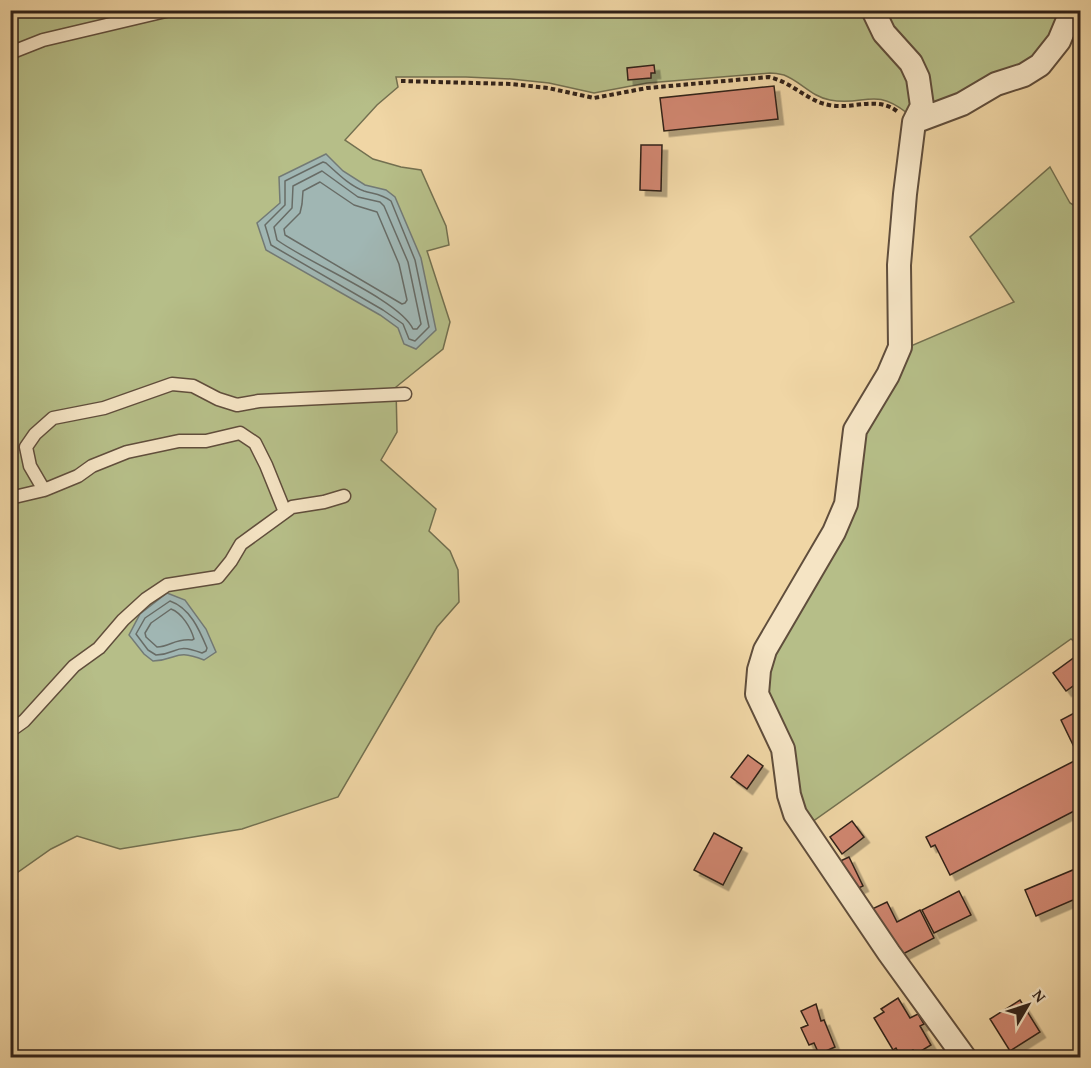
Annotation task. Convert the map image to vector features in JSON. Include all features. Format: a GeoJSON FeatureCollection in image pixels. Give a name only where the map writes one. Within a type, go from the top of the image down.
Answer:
{"type":"FeatureCollection","features":[{"type":"Feature","properties":{"kind":"street"},"geometry":{"type":"LineString","coordinates":[[873,10],[884,33],[910,63],[918,78],[922,106],[914,122],[905,194],[899,265],[900,347],[888,375],[855,430],[846,504],[834,532],[765,650],[759,670],[757,694],[783,749],[789,795],[795,814],[869,924],[965,1058]]}},
{"type":"Feature","properties":{"kind":"street"},"geometry":{"type":"LineString","coordinates":[[914,122],[962,104],[996,84],[1024,75],[1040,65],[1059,41],[1072,10]]}},
{"type":"Feature","properties":{"kind":"lane"},"geometry":{"type":"LineString","coordinates":[[10,53],[43,40],[170,10]]}},
{"type":"Feature","properties":{"kind":"lane"},"geometry":{"type":"LineString","coordinates":[[44,490],[30,466],[26,447],[34,434],[53,417],[104,408],[172,384],[193,386],[218,399],[237,405],[259,401],[405,394]]}},
{"type":"Feature","properties":{"kind":"lane"},"geometry":{"type":"LineString","coordinates":[[10,498],[44,490],[78,477],[92,466],[127,452],[179,441],[206,441],[240,433],[255,443],[285,512]]}},
{"type":"Feature","properties":{"kind":"lane"},"geometry":{"type":"LineString","coordinates":[[10,731],[24,721],[74,666],[99,648],[123,620],[146,599],[166,585],[218,577],[241,544],[292,507],[344,496]]}},
{"type":"Feature","properties":{"kind":"path"},"geometry":{"type":"LineString","coordinates":[[401,81],[511,84],[548,88],[594,98],[648,87],[770,77],[783,80],[819,102],[831,106],[878,102],[891,106],[914,122]]}},
{"type":"Feature","properties":{"kind":"green space"},"geometry":{"type":"Polygon","coordinates":[[[11,11],[866,11],[905,66],[916,109],[907,113],[895,105],[877,99],[830,100],[817,96],[784,75],[772,73],[647,83],[594,93],[549,83],[511,79],[396,77],[398,87],[377,105],[345,140],[373,159],[421,170],[446,226],[449,245],[427,251],[450,322],[443,349],[396,387],[397,432],[381,460],[436,509],[429,531],[450,551],[458,570],[459,602],[437,627],[338,797],[242,829],[120,849],[77,836],[51,849],[11,877],[11,11]]]}},
{"type":"Feature","properties":{"kind":"green space"},"geometry":{"type":"Polygon","coordinates":[[[879,11],[1064,11],[1054,37],[1026,69],[928,107],[879,11]]]}},
{"type":"Feature","properties":{"kind":"green space"},"geometry":{"type":"Polygon","coordinates":[[[1050,167],[1070,203],[1080,209],[1080,646],[1071,639],[809,824],[763,693],[766,671],[839,535],[861,432],[906,348],[1014,302],[970,237],[1050,167]]]}},
{"type":"Feature","properties":{"kind":"water"},"geometry":{"type":"Polygon","coordinates":[[[326,154],[343,171],[365,185],[386,190],[395,197],[421,258],[436,330],[416,349],[404,344],[398,328],[380,315],[266,250],[257,223],[280,203],[279,177],[326,154]]]}},
{"type":"Feature","properties":{"kind":"water"},"geometry":{"type":"Polygon","coordinates":[[[167,593],[185,600],[206,629],[216,652],[204,660],[182,655],[153,661],[144,654],[129,635],[140,614],[167,593]]]}},
{"type":"Feature","properties":{"kind":"building"},"geometry":{"type":"Polygon","coordinates":[[[654,65],[655,73],[651,73],[651,78],[628,80],[627,68],[654,65]]]}},
{"type":"Feature","properties":{"kind":"building"},"geometry":{"type":"Polygon","coordinates":[[[774,86],[778,119],[664,131],[660,98],[774,86]]]}},
{"type":"Feature","properties":{"kind":"building"},"geometry":{"type":"Polygon","coordinates":[[[641,145],[662,145],[661,191],[640,190],[641,145]]]}},
{"type":"Feature","properties":{"kind":"building"},"geometry":{"type":"Polygon","coordinates":[[[1079,654],[1080,681],[1066,691],[1053,673],[1079,654]]]}},
{"type":"Feature","properties":{"kind":"building"},"geometry":{"type":"Polygon","coordinates":[[[1080,710],[1080,749],[1076,751],[1061,720],[1080,710]]]}},
{"type":"Feature","properties":{"kind":"building"},"geometry":{"type":"Polygon","coordinates":[[[748,755],[763,766],[747,789],[731,777],[748,755]]]}},
{"type":"Feature","properties":{"kind":"building"},"geometry":{"type":"Polygon","coordinates":[[[1080,758],[1080,808],[950,875],[935,845],[931,847],[926,837],[1080,758]]]}},
{"type":"Feature","properties":{"kind":"building"},"geometry":{"type":"Polygon","coordinates":[[[852,821],[864,837],[842,854],[830,837],[852,821]]]}},
{"type":"Feature","properties":{"kind":"building"},"geometry":{"type":"Polygon","coordinates":[[[714,833],[742,848],[723,885],[694,870],[714,833]]]}},
{"type":"Feature","properties":{"kind":"building"},"geometry":{"type":"Polygon","coordinates":[[[849,857],[863,886],[852,891],[838,862],[849,857]]]}},
{"type":"Feature","properties":{"kind":"building"},"geometry":{"type":"Polygon","coordinates":[[[1080,867],[1080,897],[1036,916],[1025,890],[1080,867]]]}},
{"type":"Feature","properties":{"kind":"building"},"geometry":{"type":"Polygon","coordinates":[[[959,891],[971,915],[934,933],[922,910],[959,891]]]}},
{"type":"Feature","properties":{"kind":"building"},"geometry":{"type":"Polygon","coordinates":[[[887,902],[897,922],[920,910],[934,938],[899,956],[870,910],[887,902]]]}},
{"type":"Feature","properties":{"kind":"building"},"geometry":{"type":"Polygon","coordinates":[[[898,998],[910,1018],[918,1014],[924,1024],[920,1026],[931,1045],[916,1054],[913,1050],[901,1057],[896,1048],[893,1050],[874,1018],[884,1012],[881,1009],[898,998]]]}},
{"type":"Feature","properties":{"kind":"building"},"geometry":{"type":"Polygon","coordinates":[[[1020,1000],[1040,1032],[1010,1051],[990,1019],[1020,1000]]]}},
{"type":"Feature","properties":{"kind":"building"},"geometry":{"type":"Polygon","coordinates":[[[816,1004],[821,1021],[824,1020],[835,1047],[819,1054],[814,1043],[809,1045],[801,1028],[808,1025],[801,1011],[816,1004]]]}}]}
